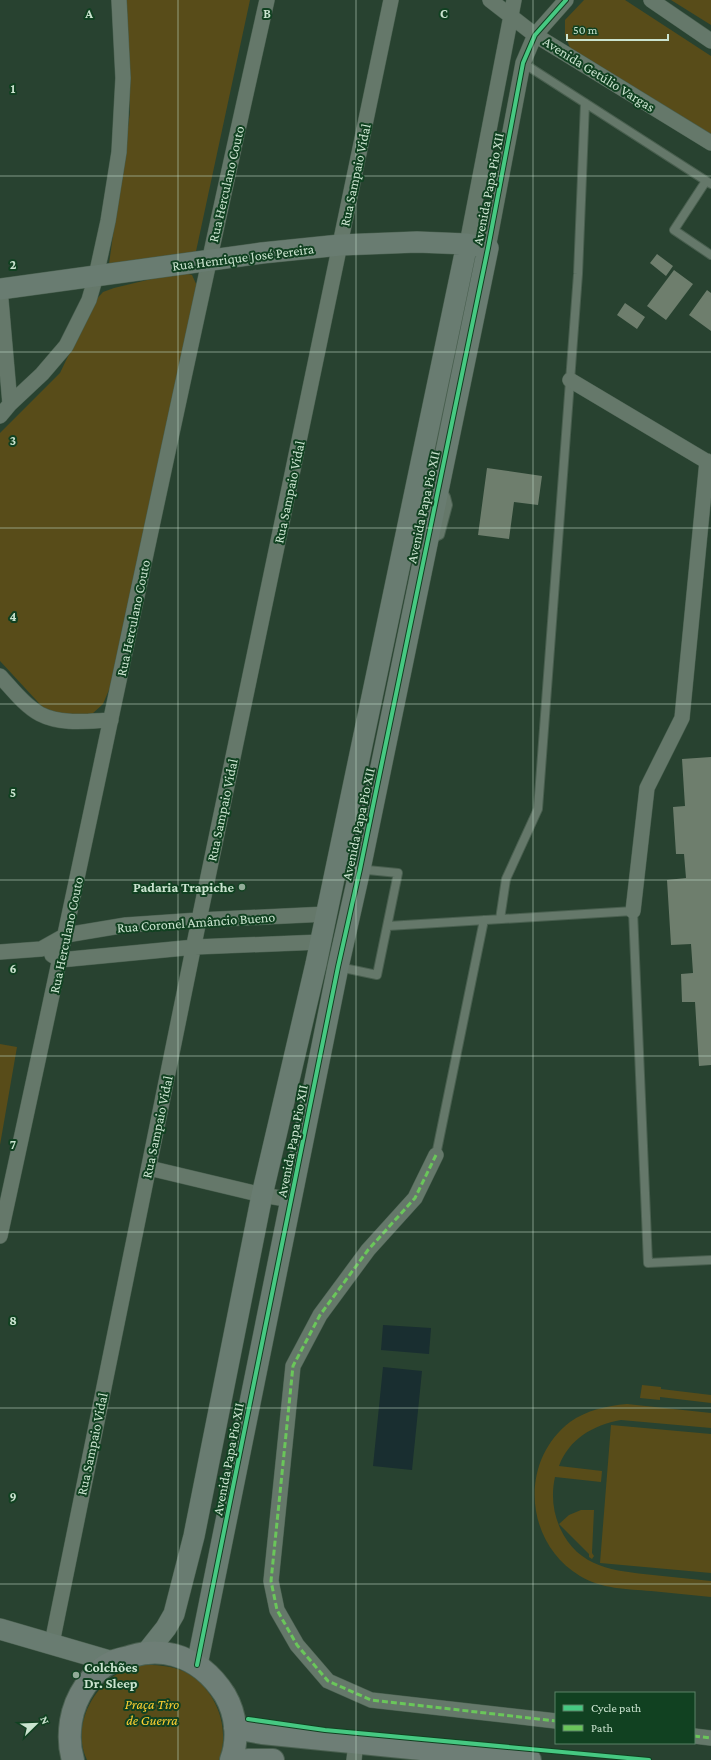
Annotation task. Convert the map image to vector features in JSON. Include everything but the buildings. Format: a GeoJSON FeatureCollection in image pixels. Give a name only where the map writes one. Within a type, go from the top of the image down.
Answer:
{"type":"FeatureCollection","features":[{"type":"Feature","properties":{"kind":"main road"},"geometry":{"type":"LineString","coordinates":[[73,1760],[69,1731],[73,1710],[82,1690],[96,1674],[113,1662],[147,1652],[174,1654],[197,1665],[216,1682],[229,1703],[235,1728],[235,1749],[231,1760]]}},
{"type":"Feature","properties":{"kind":"main road"},"geometry":{"type":"LineString","coordinates":[[235,1728],[355,1751],[530,1760]]}},
{"type":"Feature","properties":{"kind":"main road"},"geometry":{"type":"LineString","coordinates":[[248,1760],[273,1760]]}},
{"type":"Feature","properties":{"kind":"street"},"geometry":{"type":"LineString","coordinates":[[0,416],[10,404],[42,374],[66,346],[89,300],[96,276],[108,221],[119,152],[123,78],[119,0]]}},
{"type":"Feature","properties":{"kind":"street","name":"Rua Herculano Couto"},"geometry":{"type":"LineString","coordinates":[[0,1236],[66,935],[208,260],[267,0]]}},
{"type":"Feature","properties":{"kind":"street","name":"Rua Sampaio Vidal"},"geometry":{"type":"LineString","coordinates":[[52,1643],[195,947],[199,920],[391,0]]}},
{"type":"Feature","properties":{"kind":"street","name":"Avenida Getúlio Vargas"},"geometry":{"type":"LineString","coordinates":[[490,0],[535,34],[711,143]]}},
{"type":"Feature","properties":{"kind":"street","name":"Avenida Papa Pio XII"},"geometry":{"type":"LineString","coordinates":[[197,1665],[292,1200],[327,966],[321,942],[467,244],[514,0]]}},
{"type":"Feature","properties":{"kind":"street","name":"Avenida Papa Pio XII"},"geometry":{"type":"LineString","coordinates":[[147,1652],[166,1628],[174,1614],[184,1578],[197,1521],[262,1195],[327,966],[360,869],[488,248],[523,63],[535,34],[566,0]]}},
{"type":"Feature","properties":{"kind":"street"},"geometry":{"type":"LineString","coordinates":[[651,0],[711,41]]}},
{"type":"Feature","properties":{"kind":"street","name":"Rua Henrique José Pereira"},"geometry":{"type":"LineString","coordinates":[[0,289],[208,260],[340,245],[417,242],[467,244],[488,248]]}},
{"type":"Feature","properties":{"kind":"street"},"geometry":{"type":"LineString","coordinates":[[0,289],[10,404]]}},
{"type":"Feature","properties":{"kind":"street"},"geometry":{"type":"LineString","coordinates":[[570,380],[709,462],[682,718],[647,788],[633,911]]}},
{"type":"Feature","properties":{"kind":"street"},"geometry":{"type":"LineString","coordinates":[[427,437],[448,441]]}},
{"type":"Feature","properties":{"kind":"street"},"geometry":{"type":"LineString","coordinates":[[380,658],[402,663]]}},
{"type":"Feature","properties":{"kind":"street"},"geometry":{"type":"LineString","coordinates":[[0,676],[29,706],[42,715],[61,720],[73,721],[111,720]]}},
{"type":"Feature","properties":{"kind":"street","name":"Rua Coronel Amâncio Bueno"},"geometry":{"type":"LineString","coordinates":[[42,948],[66,935],[126,926],[199,920],[327,914]]}},
{"type":"Feature","properties":{"kind":"street","name":"Rua Coronel Amâncio Bueno"},"geometry":{"type":"LineString","coordinates":[[60,960],[195,947],[321,942]]}},
{"type":"Feature","properties":{"kind":"street"},"geometry":{"type":"LineString","coordinates":[[0,952],[42,948],[60,960]]}},
{"type":"Feature","properties":{"kind":"street"},"geometry":{"type":"LineString","coordinates":[[436,1155],[415,1198],[368,1250],[320,1315],[293,1366],[271,1581],[277,1610],[297,1645],[328,1681],[371,1700],[555,1721]]}},
{"type":"Feature","properties":{"kind":"street"},"geometry":{"type":"LineString","coordinates":[[149,1168],[262,1195],[292,1200]]}},
{"type":"Feature","properties":{"kind":"street"},"geometry":{"type":"LineString","coordinates":[[0,1629],[113,1662]]}},
{"type":"Feature","properties":{"kind":"street"},"geometry":{"type":"LineString","coordinates":[[695,1736],[711,1738]]}},
{"type":"Feature","properties":{"kind":"lane"},"geometry":{"type":"LineString","coordinates":[[523,63],[709,182],[674,230],[711,255]]}},
{"type":"Feature","properties":{"kind":"lane"},"geometry":{"type":"LineString","coordinates":[[500,919],[506,879],[538,809],[578,274],[585,103]]}},
{"type":"Feature","properties":{"kind":"lane"},"geometry":{"type":"LineString","coordinates":[[327,966],[377,975],[398,873],[337,867]]}},
{"type":"Feature","properties":{"kind":"lane"},"geometry":{"type":"LineString","coordinates":[[388,926],[633,911],[648,1263],[711,1260]]}},
{"type":"Feature","properties":{"kind":"lane"},"geometry":{"type":"LineString","coordinates":[[436,1155],[484,920]]}},
{"type":"Feature","properties":{"kind":"green space"},"geometry":{"type":"Polygon","coordinates":[[[124,0],[250,0],[195,256],[109,264],[130,112],[124,0]]]}},
{"type":"Feature","properties":{"kind":"green space"},"geometry":{"type":"Polygon","coordinates":[[[584,0],[625,0],[711,56],[711,136],[570,48],[565,35],[565,20],[584,0]]]}},
{"type":"Feature","properties":{"kind":"green space"},"geometry":{"type":"Polygon","coordinates":[[[671,0],[711,0],[711,25],[671,0]]]}},
{"type":"Feature","properties":{"kind":"green space"},"geometry":{"type":"Polygon","coordinates":[[[180,272],[192,275],[197,286],[111,685],[103,704],[92,714],[49,714],[0,661],[0,433],[60,373],[94,302],[103,292],[180,272]]]}},
{"type":"Feature","properties":{"kind":"green space"},"geometry":{"type":"Polygon","coordinates":[[[0,1044],[17,1047],[0,1145],[0,1044]]]}},
{"type":"Feature","properties":{"kind":"green space"},"geometry":{"type":"Polygon","coordinates":[[[642,1385],[661,1387],[661,1389],[711,1395],[711,1403],[660,1397],[660,1400],[640,1398],[642,1385]]]}},
{"type":"Feature","properties":{"kind":"green space"},"geometry":{"type":"Polygon","coordinates":[[[627,1404],[711,1413],[711,1428],[621,1420],[611,1422],[583,1435],[569,1448],[563,1456],[559,1466],[602,1471],[601,1482],[555,1477],[553,1503],[560,1528],[577,1552],[599,1565],[625,1572],[711,1581],[711,1597],[614,1588],[597,1584],[580,1576],[562,1562],[548,1544],[539,1523],[535,1502],[536,1480],[542,1458],[553,1439],[576,1418],[604,1407],[627,1404]]]}},
{"type":"Feature","properties":{"kind":"green space"},"geometry":{"type":"Polygon","coordinates":[[[611,1425],[711,1434],[711,1573],[600,1563],[611,1425]]]}},
{"type":"Feature","properties":{"kind":"green space"},"geometry":{"type":"Polygon","coordinates":[[[581,1510],[594,1510],[592,1553],[594,1556],[592,1559],[589,1557],[589,1554],[559,1524],[569,1515],[581,1510]]]}},
{"type":"Feature","properties":{"kind":"green space","name":"Praça Tiro de Guerra"},"geometry":{"type":"Polygon","coordinates":[[[140,1665],[163,1666],[180,1670],[196,1679],[205,1688],[213,1698],[222,1722],[222,1748],[219,1760],[87,1760],[83,1748],[83,1724],[86,1712],[92,1701],[107,1681],[125,1670],[140,1665]]]}},
{"type":"Feature","properties":{"kind":"water"},"geometry":{"type":"Polygon","coordinates":[[[383,1325],[431,1328],[429,1354],[381,1350],[383,1325]]]}},
{"type":"Feature","properties":{"kind":"water"},"geometry":{"type":"Polygon","coordinates":[[[383,1367],[422,1371],[412,1470],[373,1466],[383,1367]]]}},
{"type":"Feature","properties":{"kind":"marked path"},"geometry":{"type":"LineString","coordinates":[[436,1155],[415,1198],[368,1250],[320,1315],[293,1366],[271,1581],[277,1610],[297,1645],[328,1681],[371,1700],[555,1721]]}},
{"type":"Feature","properties":{"kind":"marked path"},"geometry":{"type":"LineString","coordinates":[[695,1736],[711,1738]]}},
{"type":"Feature","properties":{"kind":"cycle path"},"geometry":{"type":"LineString","coordinates":[[197,1665],[338,967],[360,869],[488,248],[523,63],[535,35],[566,0]]}},
{"type":"Feature","properties":{"kind":"cycle path"},"geometry":{"type":"LineString","coordinates":[[248,1719],[325,1730],[649,1760]]}},
{"type":"Feature","properties":{"kind":"place","name":"Padaria Trapiche"},"geometry":{"type":"Point","coordinates":[242,887]}},
{"type":"Feature","properties":{"kind":"place","name":"Colchões Dr. Sleep"},"geometry":{"type":"Point","coordinates":[76,1675]}}]}
